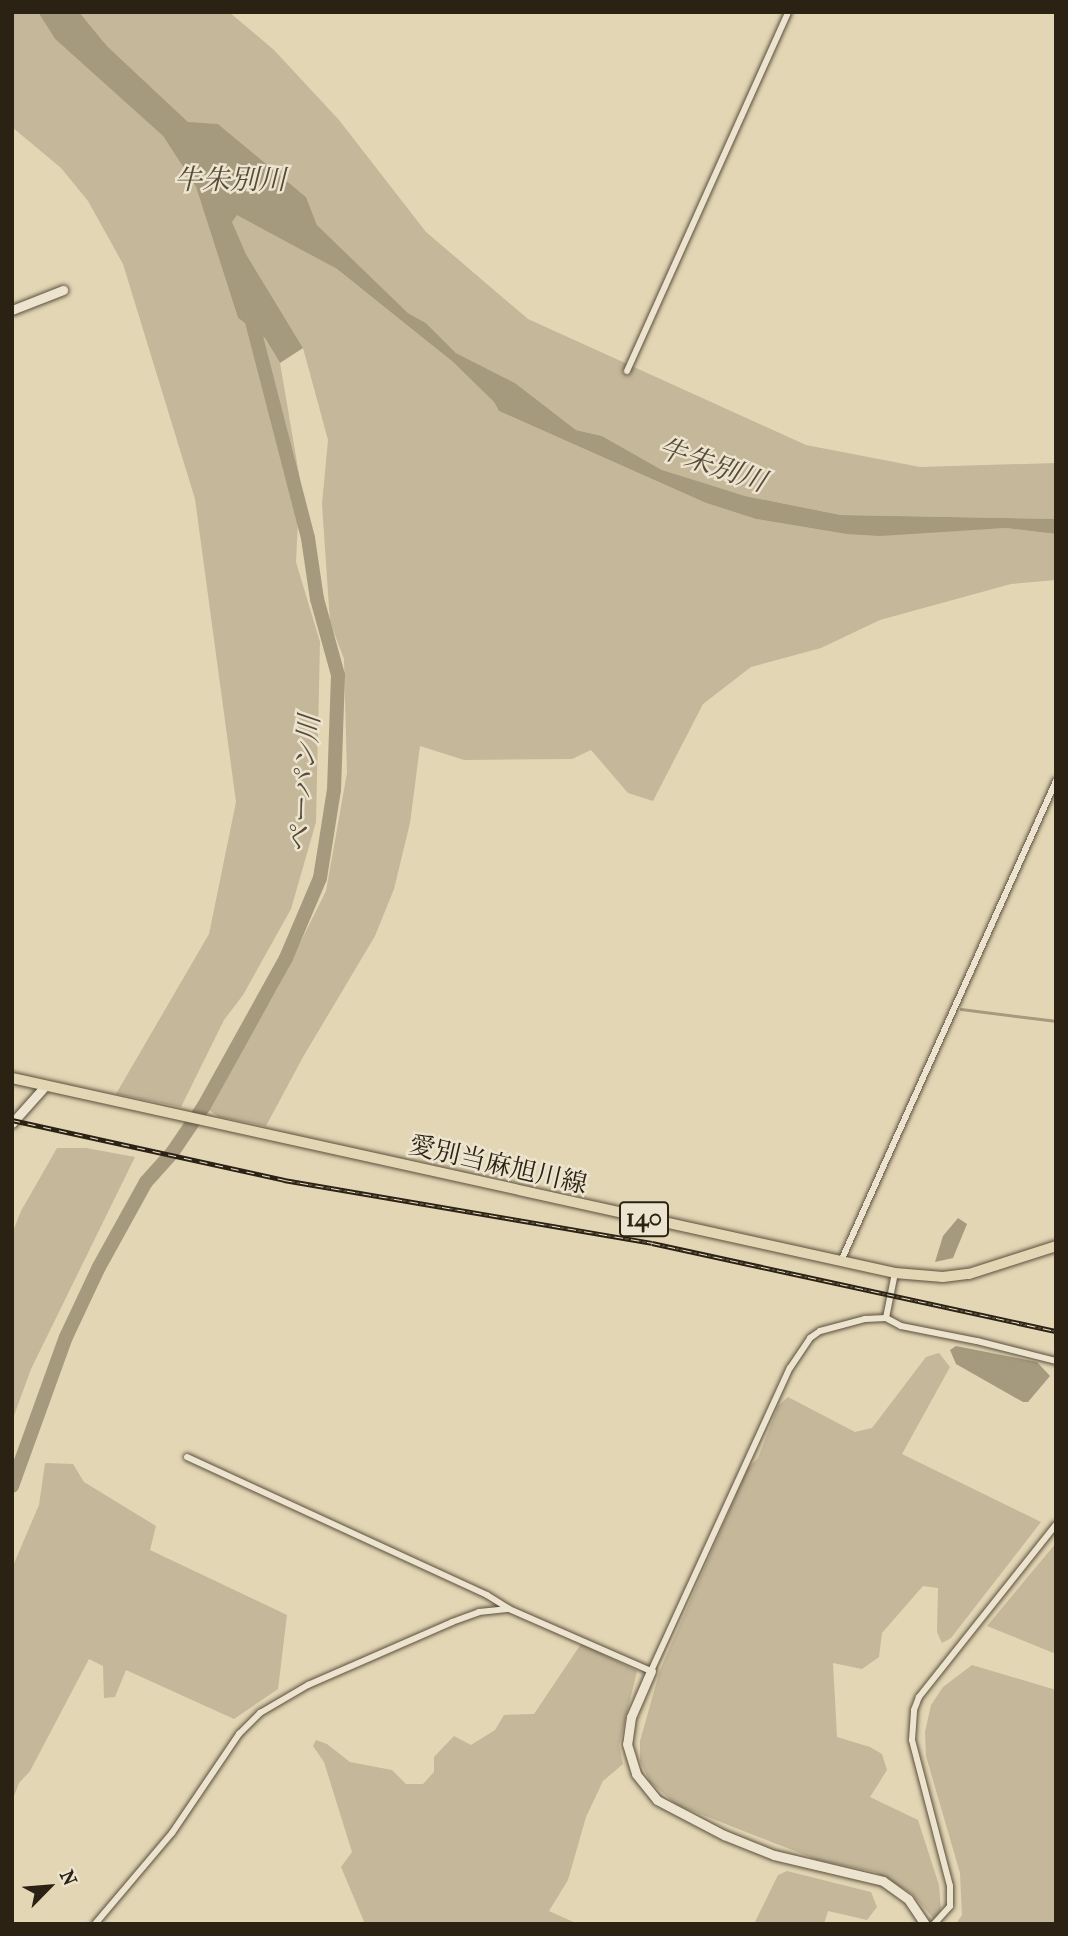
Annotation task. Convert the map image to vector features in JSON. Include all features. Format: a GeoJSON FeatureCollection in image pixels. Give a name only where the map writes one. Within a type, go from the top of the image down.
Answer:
{"type":"FeatureCollection","features":[{"type":"Feature","properties":{"kind":"main road","name":"愛別当麻旭川線"},"geometry":{"type":"LineString","coordinates":[[12,1078],[895,1273],[943,1277],[969,1274],[1056,1246]]}},
{"type":"Feature","properties":{"kind":"street"},"geometry":{"type":"LineString","coordinates":[[627,371],[788,12]]}},
{"type":"Feature","properties":{"kind":"street"},"geometry":{"type":"LineString","coordinates":[[12,310],[63,290]]}},
{"type":"Feature","properties":{"kind":"street"},"geometry":{"type":"LineString","coordinates":[[841,1261],[1056,781]]}},
{"type":"Feature","properties":{"kind":"street"},"geometry":{"type":"LineString","coordinates":[[12,1123],[46,1085]]}},
{"type":"Feature","properties":{"kind":"street"},"geometry":{"type":"LineString","coordinates":[[886,1318],[895,1273]]}},
{"type":"Feature","properties":{"kind":"street"},"geometry":{"type":"LineString","coordinates":[[925,1924],[908,1899],[883,1881],[774,1855],[724,1835],[657,1800],[636,1774],[627,1744],[631,1717],[801,1348],[820,1331],[865,1319],[886,1318],[901,1326],[990,1344],[1056,1362]]}},
{"type":"Feature","properties":{"kind":"street"},"geometry":{"type":"LineString","coordinates":[[187,1457],[487,1595],[509,1609],[651,1671]]}},
{"type":"Feature","properties":{"kind":"street"},"geometry":{"type":"LineString","coordinates":[[934,1924],[950,1906],[950,1886],[912,1740],[914,1710],[919,1698],[1056,1525]]}},
{"type":"Feature","properties":{"kind":"street"},"geometry":{"type":"LineString","coordinates":[[95,1924],[172,1833],[239,1734],[260,1713],[308,1685],[452,1622],[479,1612],[509,1609]]}},
{"type":"Feature","properties":{"kind":"shaded area"},"geometry":{"type":"Polygon","coordinates":[[[12,12],[38,12],[55,39],[163,136],[196,187],[238,318],[265,338],[280,363],[300,480],[296,562],[320,642],[316,822],[291,909],[243,995],[224,1020],[181,1107],[116,1094],[209,934],[236,802],[195,499],[123,264],[88,201],[61,168],[12,127],[12,12]]]}},
{"type":"Feature","properties":{"kind":"shaded area"},"geometry":{"type":"Polygon","coordinates":[[[79,12],[229,12],[274,50],[339,120],[426,232],[528,319],[806,445],[920,467],[1056,463],[1056,519],[841,515],[745,496],[701,483],[662,470],[602,436],[576,430],[515,383],[456,353],[426,323],[408,313],[317,225],[306,197],[218,124],[189,123],[107,46],[79,12]]]}},
{"type":"Feature","properties":{"kind":"shaded area"},"geometry":{"type":"Polygon","coordinates":[[[237,214],[337,269],[453,362],[494,402],[499,411],[706,503],[756,519],[846,534],[1005,528],[1056,534],[1056,580],[1011,584],[880,620],[821,648],[751,667],[703,704],[653,801],[628,793],[591,750],[572,759],[464,760],[420,746],[410,823],[394,889],[375,936],[303,1057],[266,1126],[219,1117],[209,1110],[279,985],[326,891],[347,773],[344,659],[330,622],[322,504],[328,440],[303,348],[246,254],[231,221],[237,214]]]}},
{"type":"Feature","properties":{"kind":"shaded area"},"geometry":{"type":"Polygon","coordinates":[[[57,1148],[86,1148],[135,1157],[31,1369],[12,1421],[12,1234],[21,1211],[57,1148]]]}},
{"type":"Feature","properties":{"kind":"shaded area"},"geometry":{"type":"Polygon","coordinates":[[[939,1353],[950,1367],[902,1454],[1041,1522],[951,1638],[942,1643],[937,1632],[938,1588],[923,1586],[882,1633],[879,1657],[862,1669],[833,1663],[837,1737],[870,1747],[882,1754],[887,1770],[870,1797],[918,1820],[939,1885],[941,1910],[934,1919],[911,1893],[875,1872],[818,1860],[677,1805],[650,1782],[640,1761],[640,1741],[660,1670],[748,1468],[758,1458],[778,1406],[788,1397],[855,1432],[872,1428],[926,1357],[939,1353]]]}},
{"type":"Feature","properties":{"kind":"shaded area"},"geometry":{"type":"Polygon","coordinates":[[[45,1463],[73,1464],[84,1482],[156,1526],[150,1550],[287,1615],[278,1689],[234,1719],[126,1670],[115,1697],[104,1698],[103,1666],[89,1659],[30,1771],[19,1783],[12,1801],[12,1568],[39,1505],[45,1463]]]}},
{"type":"Feature","properties":{"kind":"shaded area"},"geometry":{"type":"Polygon","coordinates":[[[1056,1543],[1056,1654],[987,1626],[1056,1543]]]}},
{"type":"Feature","properties":{"kind":"shaded area"},"geometry":{"type":"Polygon","coordinates":[[[581,1644],[637,1671],[619,1745],[623,1764],[603,1781],[586,1817],[568,1880],[549,1911],[578,1924],[365,1924],[341,1867],[352,1852],[324,1762],[313,1746],[316,1740],[327,1744],[350,1762],[392,1770],[406,1784],[423,1784],[434,1772],[434,1757],[454,1736],[471,1745],[495,1730],[504,1715],[534,1714],[581,1644]]]}},
{"type":"Feature","properties":{"kind":"shaded area"},"geometry":{"type":"Polygon","coordinates":[[[972,1665],[1056,1690],[1056,1924],[956,1924],[962,1915],[960,1873],[926,1756],[925,1732],[931,1705],[943,1687],[972,1665]]]}},
{"type":"Feature","properties":{"kind":"shaded area"},"geometry":{"type":"Polygon","coordinates":[[[787,1871],[871,1892],[877,1907],[867,1920],[828,1911],[824,1924],[754,1924],[778,1875],[787,1871]]]}},
{"type":"Feature","properties":{"kind":"water","name":"牛朱別川"},"geometry":{"type":"Polygon","coordinates":[[[38,12],[79,12],[107,46],[188,122],[218,124],[306,197],[317,225],[408,313],[426,323],[456,353],[515,383],[576,430],[602,436],[662,470],[745,496],[841,515],[1056,519],[1056,534],[1005,528],[880,536],[846,534],[756,519],[706,503],[499,411],[494,402],[453,362],[337,269],[237,215],[232,222],[246,254],[303,348],[280,363],[265,338],[238,318],[196,187],[163,136],[55,39],[38,12]]]}},
{"type":"Feature","properties":{"kind":"water"},"geometry":{"type":"Polygon","coordinates":[[[958,1218],[967,1224],[953,1258],[935,1262],[943,1236],[958,1218]]]}},
{"type":"Feature","properties":{"kind":"water"},"geometry":{"type":"Polygon","coordinates":[[[956,1346],[1037,1362],[1050,1376],[1028,1402],[1023,1402],[956,1364],[950,1350],[956,1346]]]}},
{"type":"Feature","properties":{"kind":"waterway","name":"ペーパン川"},"geometry":{"type":"LineString","coordinates":[[12,1486],[66,1337],[99,1267],[146,1182],[172,1153],[204,1106],[286,958],[320,878],[334,790],[338,675],[317,599],[308,538],[250,313]]}},
{"type":"Feature","properties":{"kind":"waterway"},"geometry":{"type":"LineString","coordinates":[[961,1009],[1056,1021]]}},
{"type":"Feature","properties":{"kind":"railway"},"geometry":{"type":"LineString","coordinates":[[12,1120],[284,1180],[652,1243],[1056,1331]]}}]}
